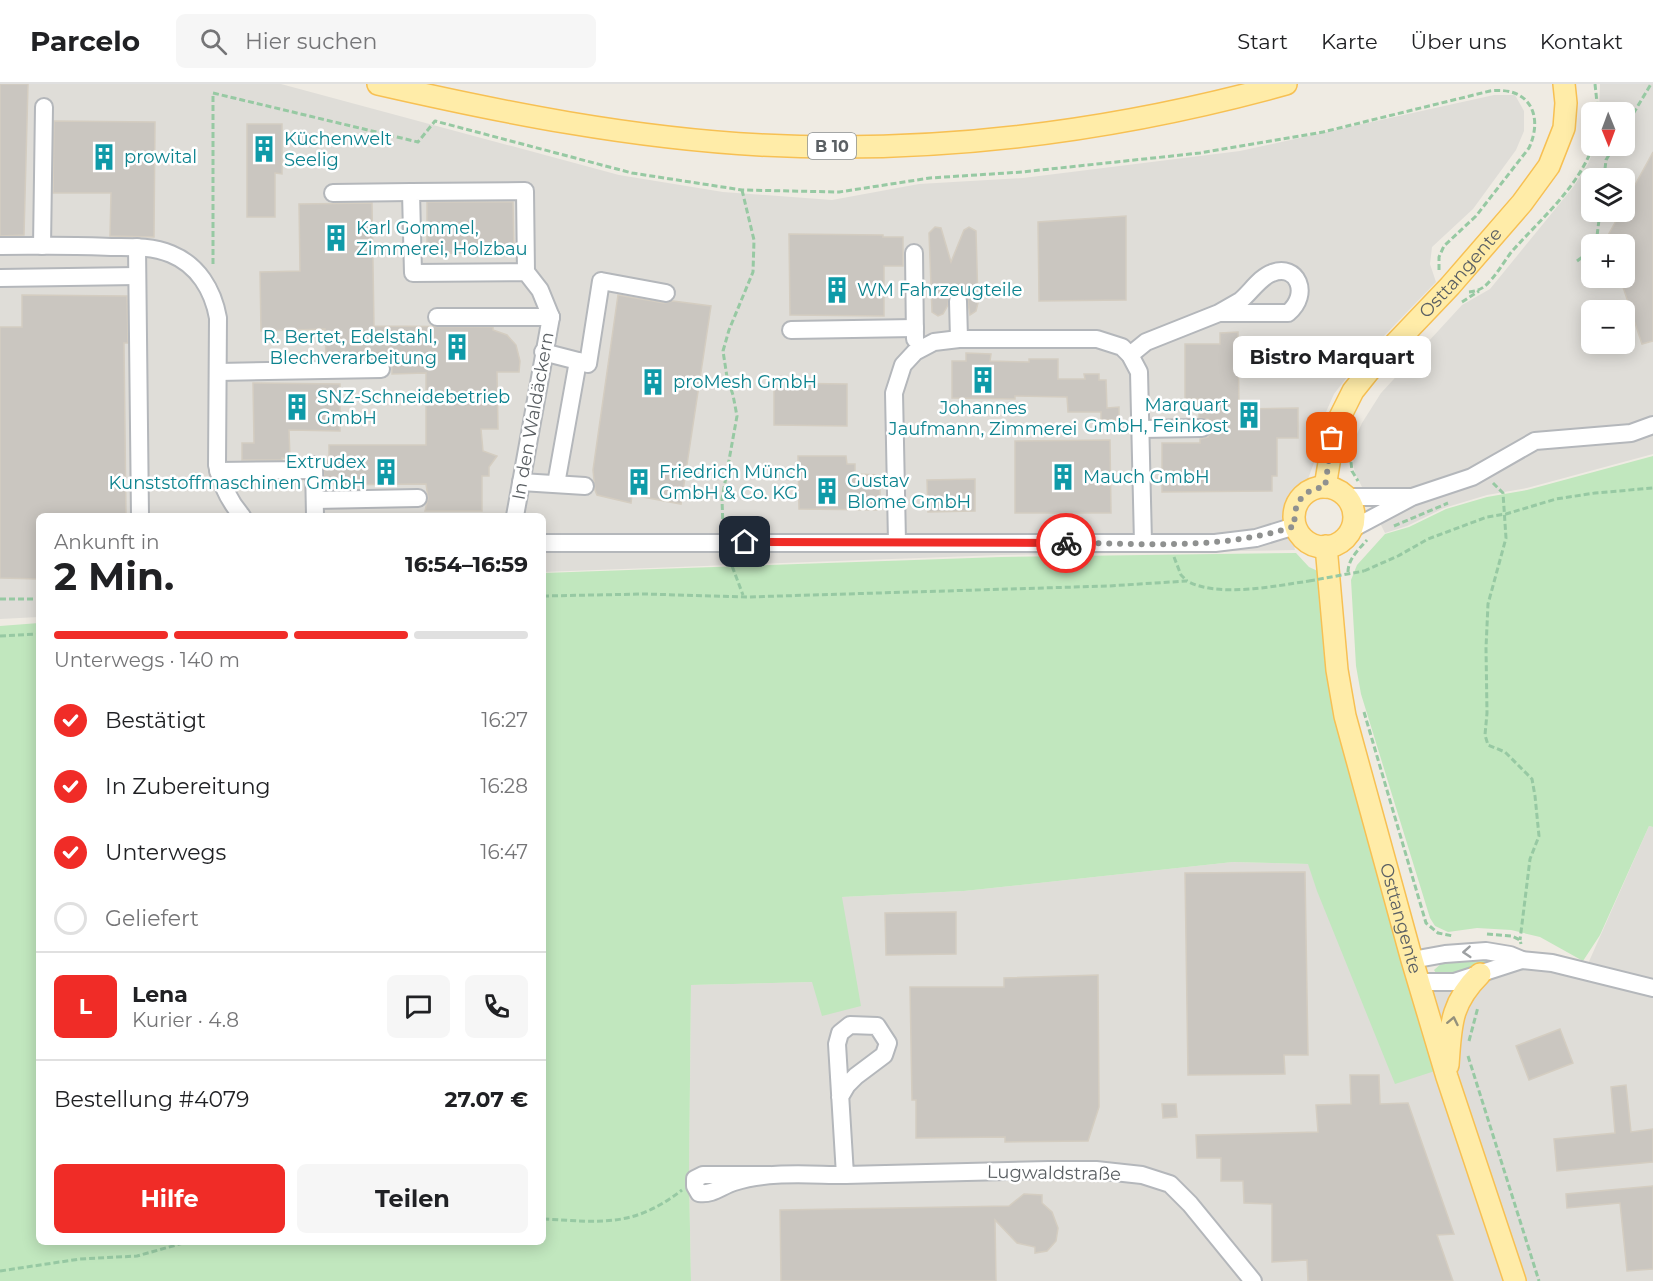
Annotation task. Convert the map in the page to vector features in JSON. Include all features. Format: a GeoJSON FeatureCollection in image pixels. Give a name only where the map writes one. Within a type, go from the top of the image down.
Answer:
{"type":"FeatureCollection","features":[{"type":"Feature","properties":{"kind":"main road","name":"B 10"},"geometry":{"type":"LineString","coordinates":[[378,84],[520,115],[612,130],[710,141],[825,146],[947,142],[1056,131],[1164,113],[1286,84]]}},
{"type":"Feature","properties":{"kind":"main road","name":"Osttangente"},"geometry":{"type":"LineString","coordinates":[[1325,487],[1335,427],[1353,391],[1369,370],[1456,294],[1550,166],[1564,128],[1566,103],[1564,84]]}},
{"type":"Feature","properties":{"kind":"main road"},"geometry":{"type":"LineString","coordinates":[[1325,487],[1340,492],[1346,498],[1353,511],[1360,534],[1345,537],[1326,546],[1312,544],[1295,526],[1296,506],[1301,497],[1316,488],[1325,487]]}},
{"type":"Feature","properties":{"kind":"main road","name":"Osttangente"},"geometry":{"type":"LineString","coordinates":[[1326,546],[1337,670],[1345,716],[1418,982],[1515,1281]]}},
{"type":"Feature","properties":{"kind":"main road"},"geometry":{"type":"LineString","coordinates":[[1447,1077],[1450,1029],[1456,1007],[1466,989],[1480,974]]}},
{"type":"Feature","properties":{"kind":"street"},"geometry":{"type":"LineString","coordinates":[[42,246],[44,107]]}},
{"type":"Feature","properties":{"kind":"street"},"geometry":{"type":"LineString","coordinates":[[333,193],[525,191],[526,272],[540,290],[550,317],[436,317]]}},
{"type":"Feature","properties":{"kind":"street"},"geometry":{"type":"LineString","coordinates":[[411,192],[413,273],[526,272]]}},
{"type":"Feature","properties":{"kind":"street"},"geometry":{"type":"LineString","coordinates":[[0,246],[137,247],[171,254],[192,267],[204,281],[218,318],[216,457],[218,471],[230,501],[240,513]]}},
{"type":"Feature","properties":{"kind":"street"},"geometry":{"type":"LineString","coordinates":[[137,247],[140,513]]}},
{"type":"Feature","properties":{"kind":"street"},"geometry":{"type":"LineString","coordinates":[[914,254],[915,352]]}},
{"type":"Feature","properties":{"kind":"street"},"geometry":{"type":"LineString","coordinates":[[0,278],[137,276]]}},
{"type":"Feature","properties":{"kind":"street"},"geometry":{"type":"LineString","coordinates":[[543,352],[588,364],[601,281],[666,293]]}},
{"type":"Feature","properties":{"kind":"street"},"geometry":{"type":"LineString","coordinates":[[958,301],[959,339]]}},
{"type":"Feature","properties":{"kind":"street"},"geometry":{"type":"LineString","coordinates":[[1130,355],[1146,342],[1219,313]]}},
{"type":"Feature","properties":{"kind":"street","name":"In den Waldäckern"},"geometry":{"type":"LineString","coordinates":[[516,513],[550,317]]}},
{"type":"Feature","properties":{"kind":"street"},"geometry":{"type":"LineString","coordinates":[[791,330],[915,327]]}},
{"type":"Feature","properties":{"kind":"street"},"geometry":{"type":"LineString","coordinates":[[897,543],[894,393],[903,365],[915,352],[934,342],[959,339],[1096,339],[1122,347],[1130,355],[1139,372],[1143,543]]}},
{"type":"Feature","properties":{"kind":"street"},"geometry":{"type":"LineString","coordinates":[[556,484],[578,362]]}},
{"type":"Feature","properties":{"kind":"street"},"geometry":{"type":"LineString","coordinates":[[218,372],[381,369]]}},
{"type":"Feature","properties":{"kind":"street"},"geometry":{"type":"LineString","coordinates":[[1346,498],[1380,505],[1472,477],[1535,441],[1631,433],[1653,425]]}},
{"type":"Feature","properties":{"kind":"street"},"geometry":{"type":"LineString","coordinates":[[1141,429],[1203,428]]}},
{"type":"Feature","properties":{"kind":"street"},"geometry":{"type":"LineString","coordinates":[[218,471],[314,467],[315,508],[418,498]]}},
{"type":"Feature","properties":{"kind":"street"},"geometry":{"type":"LineString","coordinates":[[521,482],[585,486]]}},
{"type":"Feature","properties":{"kind":"street"},"geometry":{"type":"LineString","coordinates":[[1360,534],[1380,505]]}},
{"type":"Feature","properties":{"kind":"street"},"geometry":{"type":"LineString","coordinates":[[546,543],[1174,543],[1236,541],[1256,538],[1295,526]]}},
{"type":"Feature","properties":{"kind":"street"},"geometry":{"type":"LineString","coordinates":[[1412,960],[1445,954],[1486,951],[1510,955],[1522,960],[1552,963],[1653,988]]}},
{"type":"Feature","properties":{"kind":"street"},"geometry":{"type":"LineString","coordinates":[[1418,982],[1454,982],[1522,960]]}},
{"type":"Feature","properties":{"kind":"street"},"geometry":{"type":"LineString","coordinates":[[840,1097],[845,1175]]}},
{"type":"Feature","properties":{"kind":"street","name":"Lugwaldstraße"},"geometry":{"type":"LineString","coordinates":[[695,1179],[694,1186],[699,1192],[708,1194],[734,1182],[770,1175],[1060,1170],[1096,1170],[1142,1175],[1170,1184],[1190,1204],[1253,1281]]}},
{"type":"Feature","properties":{"kind":"path"},"geometry":{"type":"LineString","coordinates":[[1595,84],[1597,102]]}},
{"type":"Feature","properties":{"kind":"path"},"geometry":{"type":"LineString","coordinates":[[1635,111],[1651,84]]}},
{"type":"Feature","properties":{"kind":"path"},"geometry":{"type":"LineString","coordinates":[[213,264],[213,93],[418,142],[435,121],[632,173],[742,190],[839,192],[864,190],[930,178],[1154,159],[1323,132],[1504,89],[1524,98],[1531,108],[1534,119],[1533,140],[1530,148],[1476,216],[1444,246],[1439,256],[1439,270],[1456,294]]}},
{"type":"Feature","properties":{"kind":"path"},"geometry":{"type":"LineString","coordinates":[[1456,294],[1460,291],[1479,290],[1489,283],[1512,251],[1576,179],[1589,156]]}},
{"type":"Feature","properties":{"kind":"path"},"geometry":{"type":"LineString","coordinates":[[742,190],[749,210],[754,240],[753,272],[729,330],[723,351],[737,416],[722,499],[723,542],[743,595]]}},
{"type":"Feature","properties":{"kind":"path"},"geometry":{"type":"LineString","coordinates":[[1577,261],[1581,258]]}},
{"type":"Feature","properties":{"kind":"path"},"geometry":{"type":"LineString","coordinates":[[1456,294],[1489,283]]}},
{"type":"Feature","properties":{"kind":"path"},"geometry":{"type":"LineString","coordinates":[[1351,448],[1350,463],[1354,475],[1357,480],[1372,489],[1380,505],[1385,528],[1451,502]]}},
{"type":"Feature","properties":{"kind":"path"},"geometry":{"type":"LineString","coordinates":[[1484,488],[1493,483],[1503,493],[1506,514],[1506,538],[1488,604],[1485,735],[1488,745],[1505,752],[1532,778],[1539,836],[1530,859],[1520,940],[1522,960]]}},
{"type":"Feature","properties":{"kind":"path"},"geometry":{"type":"LineString","coordinates":[[1174,543],[1175,564],[1181,575],[1196,586],[1218,589],[1265,587],[1364,571],[1437,535],[1479,519],[1506,514],[1556,499],[1653,488]]}},
{"type":"Feature","properties":{"kind":"path"},"geometry":{"type":"LineString","coordinates":[[1348,582],[1348,566],[1356,552],[1360,534]]}},
{"type":"Feature","properties":{"kind":"path"},"geometry":{"type":"LineString","coordinates":[[546,596],[957,591],[1187,581]]}},
{"type":"Feature","properties":{"kind":"path"},"geometry":{"type":"LineString","coordinates":[[0,599],[36,599]]}},
{"type":"Feature","properties":{"kind":"path"},"geometry":{"type":"LineString","coordinates":[[0,636],[36,634]]}},
{"type":"Feature","properties":{"kind":"path"},"geometry":{"type":"LineString","coordinates":[[1364,710],[1426,923],[1438,933],[1462,936]]}},
{"type":"Feature","properties":{"kind":"path"},"geometry":{"type":"LineString","coordinates":[[1480,934],[1506,934],[1520,940]]}},
{"type":"Feature","properties":{"kind":"path"},"geometry":{"type":"LineString","coordinates":[[1479,1005],[1467,1052],[1539,1281]]}},
{"type":"Feature","properties":{"kind":"path"},"geometry":{"type":"LineString","coordinates":[[546,1219],[617,1221],[644,1214],[665,1202],[695,1179]]}},
{"type":"Feature","properties":{"kind":"path"},"geometry":{"type":"LineString","coordinates":[[0,1271],[80,1259],[137,1256],[176,1245]]}},
{"type":"Feature","properties":{"kind":"shaded area"},"geometry":{"type":"Polygon","coordinates":[[[0,84],[281,84],[619,175],[723,192],[832,200],[919,184],[1023,178],[1240,151],[1494,95],[1515,95],[1524,111],[1524,131],[1516,150],[1473,209],[1432,247],[1430,264],[1436,282],[1357,364],[1334,394],[1326,412],[1319,449],[1305,487],[1289,507],[1289,526],[1295,550],[1001,555],[546,572],[546,513],[36,513],[36,617],[0,619],[0,84]]]}},
{"type":"Feature","properties":{"kind":"shaded area"},"geometry":{"type":"Polygon","coordinates":[[[1600,84],[1653,84],[1653,454],[1527,488],[1487,495],[1444,508],[1407,526],[1385,533],[1355,473],[1353,463],[1357,434],[1362,423],[1381,393],[1462,305],[1490,289],[1581,175],[1581,222],[1635,222],[1635,168],[1585,168],[1591,156],[1635,156],[1635,102],[1599,102],[1600,84]]]}},
{"type":"Feature","properties":{"kind":"shaded area"},"geometry":{"type":"Polygon","coordinates":[[[1649,826],[1653,827],[1653,1281],[691,1281],[689,1177],[691,985],[812,982],[842,897],[964,891],[1233,862],[1309,864],[1364,943],[1404,943],[1417,991],[1532,966],[1583,975],[1649,826]]]}},
{"type":"Feature","properties":{"kind":"green space"},"geometry":{"type":"Polygon","coordinates":[[[1653,456],[1653,827],[1649,826],[1600,935],[1583,961],[1540,937],[1511,930],[1477,928],[1448,932],[1435,926],[1430,918],[1361,694],[1356,666],[1351,580],[1357,565],[1385,534],[1409,527],[1446,509],[1653,456]]]}},
{"type":"Feature","properties":{"kind":"green space"},"geometry":{"type":"Polygon","coordinates":[[[1296,553],[1309,567],[1322,573],[1370,847],[1412,1000],[1438,1070],[1395,1084],[1308,864],[1233,862],[964,891],[842,897],[861,1006],[822,1016],[812,982],[691,985],[689,1177],[691,1281],[0,1281],[0,626],[36,623],[36,1245],[546,1245],[546,573],[1001,557],[1296,553]]]}},
{"type":"Feature","properties":{"kind":"green space"},"geometry":{"type":"Polygon","coordinates":[[[1490,958],[1491,962],[1464,972],[1449,975],[1436,973],[1434,970],[1443,962],[1490,958]]]}},
{"type":"Feature","properties":{"kind":"building"},"geometry":{"type":"Polygon","coordinates":[[[0,84],[28,84],[24,235],[0,236],[0,84]]]}},
{"type":"Feature","properties":{"kind":"building","name":"prowital"},"geometry":{"type":"Polygon","coordinates":[[[54,121],[155,122],[154,237],[110,236],[111,193],[53,193],[54,121]]]}},
{"type":"Feature","properties":{"kind":"building","name":"Küchenwelt Seelig"},"geometry":{"type":"Polygon","coordinates":[[[247,124],[282,124],[282,174],[275,173],[275,217],[247,217],[247,124]]]}},
{"type":"Feature","properties":{"kind":"building"},"geometry":{"type":"Polygon","coordinates":[[[1653,152],[1653,341],[1642,344],[1635,323],[1635,300],[1627,300],[1623,288],[1635,288],[1635,234],[1609,234],[1615,222],[1635,222],[1635,185],[1653,152]]]}},
{"type":"Feature","properties":{"kind":"building"},"geometry":{"type":"Polygon","coordinates":[[[427,202],[513,202],[514,254],[427,253],[427,202]]]}},
{"type":"Feature","properties":{"kind":"building"},"geometry":{"type":"Polygon","coordinates":[[[372,203],[374,326],[493,327],[493,330],[507,335],[516,345],[520,361],[519,372],[497,372],[498,429],[481,429],[483,451],[497,456],[489,467],[489,476],[482,476],[482,511],[425,511],[428,498],[426,484],[325,485],[323,460],[329,460],[329,445],[426,445],[426,373],[392,374],[392,366],[387,360],[381,359],[326,359],[325,329],[261,331],[260,272],[300,271],[299,204],[372,203]]]}},
{"type":"Feature","properties":{"kind":"building"},"geometry":{"type":"Polygon","coordinates":[[[1126,216],[1126,300],[1039,301],[1038,222],[1126,216]]]}},
{"type":"Feature","properties":{"kind":"building"},"geometry":{"type":"Polygon","coordinates":[[[935,227],[941,228],[951,262],[964,230],[969,227],[976,231],[978,303],[976,311],[970,315],[967,296],[958,291],[949,296],[948,305],[943,314],[938,316],[932,312],[929,233],[935,227]]]}},
{"type":"Feature","properties":{"kind":"building","name":"WM Fahrzeugteile"},"geometry":{"type":"Polygon","coordinates":[[[789,234],[903,237],[903,266],[884,266],[884,316],[790,315],[789,234]]]}},
{"type":"Feature","properties":{"kind":"building"},"geometry":{"type":"Polygon","coordinates":[[[22,295],[127,296],[128,343],[124,343],[126,513],[36,513],[36,579],[0,578],[0,327],[22,327],[22,295]]]}},
{"type":"Feature","properties":{"kind":"building","name":"proMesh GmbH"},"geometry":{"type":"Polygon","coordinates":[[[618,295],[664,303],[673,301],[711,306],[681,504],[632,495],[631,503],[597,495],[595,490],[593,470],[618,295]]]}},
{"type":"Feature","properties":{"kind":"building","name":"Marquart GmbH, Feinkost"},"geometry":{"type":"Polygon","coordinates":[[[1238,332],[1239,409],[1298,408],[1298,438],[1277,438],[1277,476],[1272,476],[1272,491],[1162,492],[1162,443],[1200,443],[1200,439],[1208,437],[1212,428],[1208,419],[1199,418],[1199,399],[1185,399],[1185,344],[1220,344],[1220,333],[1238,332]]]}},
{"type":"Feature","properties":{"kind":"building"},"geometry":{"type":"Polygon","coordinates":[[[966,353],[991,354],[990,361],[1029,362],[1029,359],[1058,359],[1058,379],[1085,379],[1084,374],[1099,374],[1099,380],[1106,380],[1107,408],[1119,407],[1119,420],[1101,420],[1101,412],[1068,412],[1067,397],[952,398],[952,361],[966,361],[966,353]]]}},
{"type":"Feature","properties":{"kind":"building","name":"SNZ-Schneidebetrieb GmbH"},"geometry":{"type":"Polygon","coordinates":[[[253,383],[340,384],[340,431],[289,430],[290,458],[242,460],[242,443],[254,443],[253,383]]]}},
{"type":"Feature","properties":{"kind":"building"},"geometry":{"type":"Polygon","coordinates":[[[774,383],[847,384],[847,426],[774,425],[774,383]]]}},
{"type":"Feature","properties":{"kind":"building","name":"Mauch GmbH"},"geometry":{"type":"Polygon","coordinates":[[[1110,440],[1111,513],[1015,513],[1015,441],[1110,440]]]}},
{"type":"Feature","properties":{"kind":"building","name":"Gustav Blome GmbH"},"geometry":{"type":"Polygon","coordinates":[[[798,456],[846,456],[847,464],[855,464],[855,474],[880,475],[880,510],[799,509],[798,456]]]}},
{"type":"Feature","properties":{"kind":"building"},"geometry":{"type":"Polygon","coordinates":[[[975,479],[975,511],[928,512],[927,480],[975,479]]]}},
{"type":"Feature","properties":{"kind":"building"},"geometry":{"type":"Polygon","coordinates":[[[1305,872],[1308,1055],[1284,1055],[1285,1074],[1188,1075],[1185,873],[1305,872]]]}},
{"type":"Feature","properties":{"kind":"building"},"geometry":{"type":"Polygon","coordinates":[[[956,912],[956,954],[886,955],[885,913],[956,912]]]}},
{"type":"Feature","properties":{"kind":"building"},"geometry":{"type":"Polygon","coordinates":[[[1098,975],[1099,1107],[1088,1141],[1005,1142],[1005,1137],[916,1138],[916,1100],[912,1100],[910,987],[1004,987],[1004,978],[1098,975]]]}},
{"type":"Feature","properties":{"kind":"building"},"geometry":{"type":"Polygon","coordinates":[[[1560,1029],[1573,1063],[1529,1080],[1516,1046],[1560,1029]]]}},
{"type":"Feature","properties":{"kind":"building"},"geometry":{"type":"Polygon","coordinates":[[[1350,1075],[1379,1075],[1380,1104],[1408,1103],[1454,1234],[1437,1235],[1453,1281],[1308,1281],[1307,1260],[1272,1262],[1272,1204],[1244,1203],[1243,1181],[1221,1181],[1221,1158],[1197,1158],[1196,1135],[1318,1132],[1316,1105],[1351,1104],[1350,1075]]]}},
{"type":"Feature","properties":{"kind":"building"},"geometry":{"type":"Polygon","coordinates":[[[1626,1085],[1631,1132],[1653,1129],[1653,1162],[1557,1171],[1554,1139],[1615,1133],[1611,1087],[1626,1085]]]}},
{"type":"Feature","properties":{"kind":"building"},"geometry":{"type":"Polygon","coordinates":[[[1162,1104],[1176,1104],[1177,1117],[1163,1118],[1162,1104]]]}},
{"type":"Feature","properties":{"kind":"building"},"geometry":{"type":"Polygon","coordinates":[[[1653,1186],[1653,1269],[1627,1271],[1620,1203],[1567,1208],[1566,1194],[1653,1186]]]}},
{"type":"Feature","properties":{"kind":"building"},"geometry":{"type":"Polygon","coordinates":[[[1024,1194],[1042,1195],[1042,1203],[1052,1212],[1058,1228],[1056,1241],[1047,1251],[1035,1253],[1035,1247],[1017,1243],[995,1220],[996,1281],[781,1281],[780,1210],[1009,1206],[1024,1194]]]}},
{"type":"Feature","properties":{"kind":"way so far"},"geometry":{"type":"LineString","coordinates":[[1066,543],[1215,543],[1256,538],[1295,526],[1296,506],[1301,497],[1316,488],[1325,487],[1332,438]]}},
{"type":"Feature","properties":{"kind":"place","name":"Küchenwelt Seelig"},"geometry":{"type":"Point","coordinates":[264,149]}},
{"type":"Feature","properties":{"kind":"place","name":"prowital"},"geometry":{"type":"Point","coordinates":[104,157]}},
{"type":"Feature","properties":{"kind":"place","name":"Karl Gommel, Zimmerei, Holzbau"},"geometry":{"type":"Point","coordinates":[336,238]}},
{"type":"Feature","properties":{"kind":"place","name":"WM Fahrzeugteile"},"geometry":{"type":"Point","coordinates":[837,290]}},
{"type":"Feature","properties":{"kind":"place","name":"R. Bertet, Edelstahl, Blechverarbeitung"},"geometry":{"type":"Point","coordinates":[457,347]}},
{"type":"Feature","properties":{"kind":"place","name":"Johannes Jaufmann, Zimmerei"},"geometry":{"type":"Point","coordinates":[983,380]}},
{"type":"Feature","properties":{"kind":"place","name":"proMesh GmbH"},"geometry":{"type":"Point","coordinates":[653,382]}},
{"type":"Feature","properties":{"kind":"place","name":"SNZ-Schneidebetrieb GmbH"},"geometry":{"type":"Point","coordinates":[297,407]}},
{"type":"Feature","properties":{"kind":"place","name":"Marquart GmbH, Feinkost"},"geometry":{"type":"Point","coordinates":[1249,415]}},
{"type":"Feature","properties":{"kind":"place","name":"Bistro Marquart"},"geometry":{"type":"Point","coordinates":[1332,438]}},
{"type":"Feature","properties":{"kind":"place","name":"Extrudex Kunststoffmaschinen GmbH"},"geometry":{"type":"Point","coordinates":[386,472]}},
{"type":"Feature","properties":{"kind":"place","name":"Mauch GmbH"},"geometry":{"type":"Point","coordinates":[1063,477]}},
{"type":"Feature","properties":{"kind":"place","name":"Friedrich Münch GmbH & Co. KG"},"geometry":{"type":"Point","coordinates":[639,482]}},
{"type":"Feature","properties":{"kind":"place","name":"Gustav Blome GmbH"},"geometry":{"type":"Point","coordinates":[827,491]}},
{"type":"Feature","properties":{"kind":"route"},"geometry":{"type":"LineString","coordinates":[[745,542],[1066,543]]}}]}
